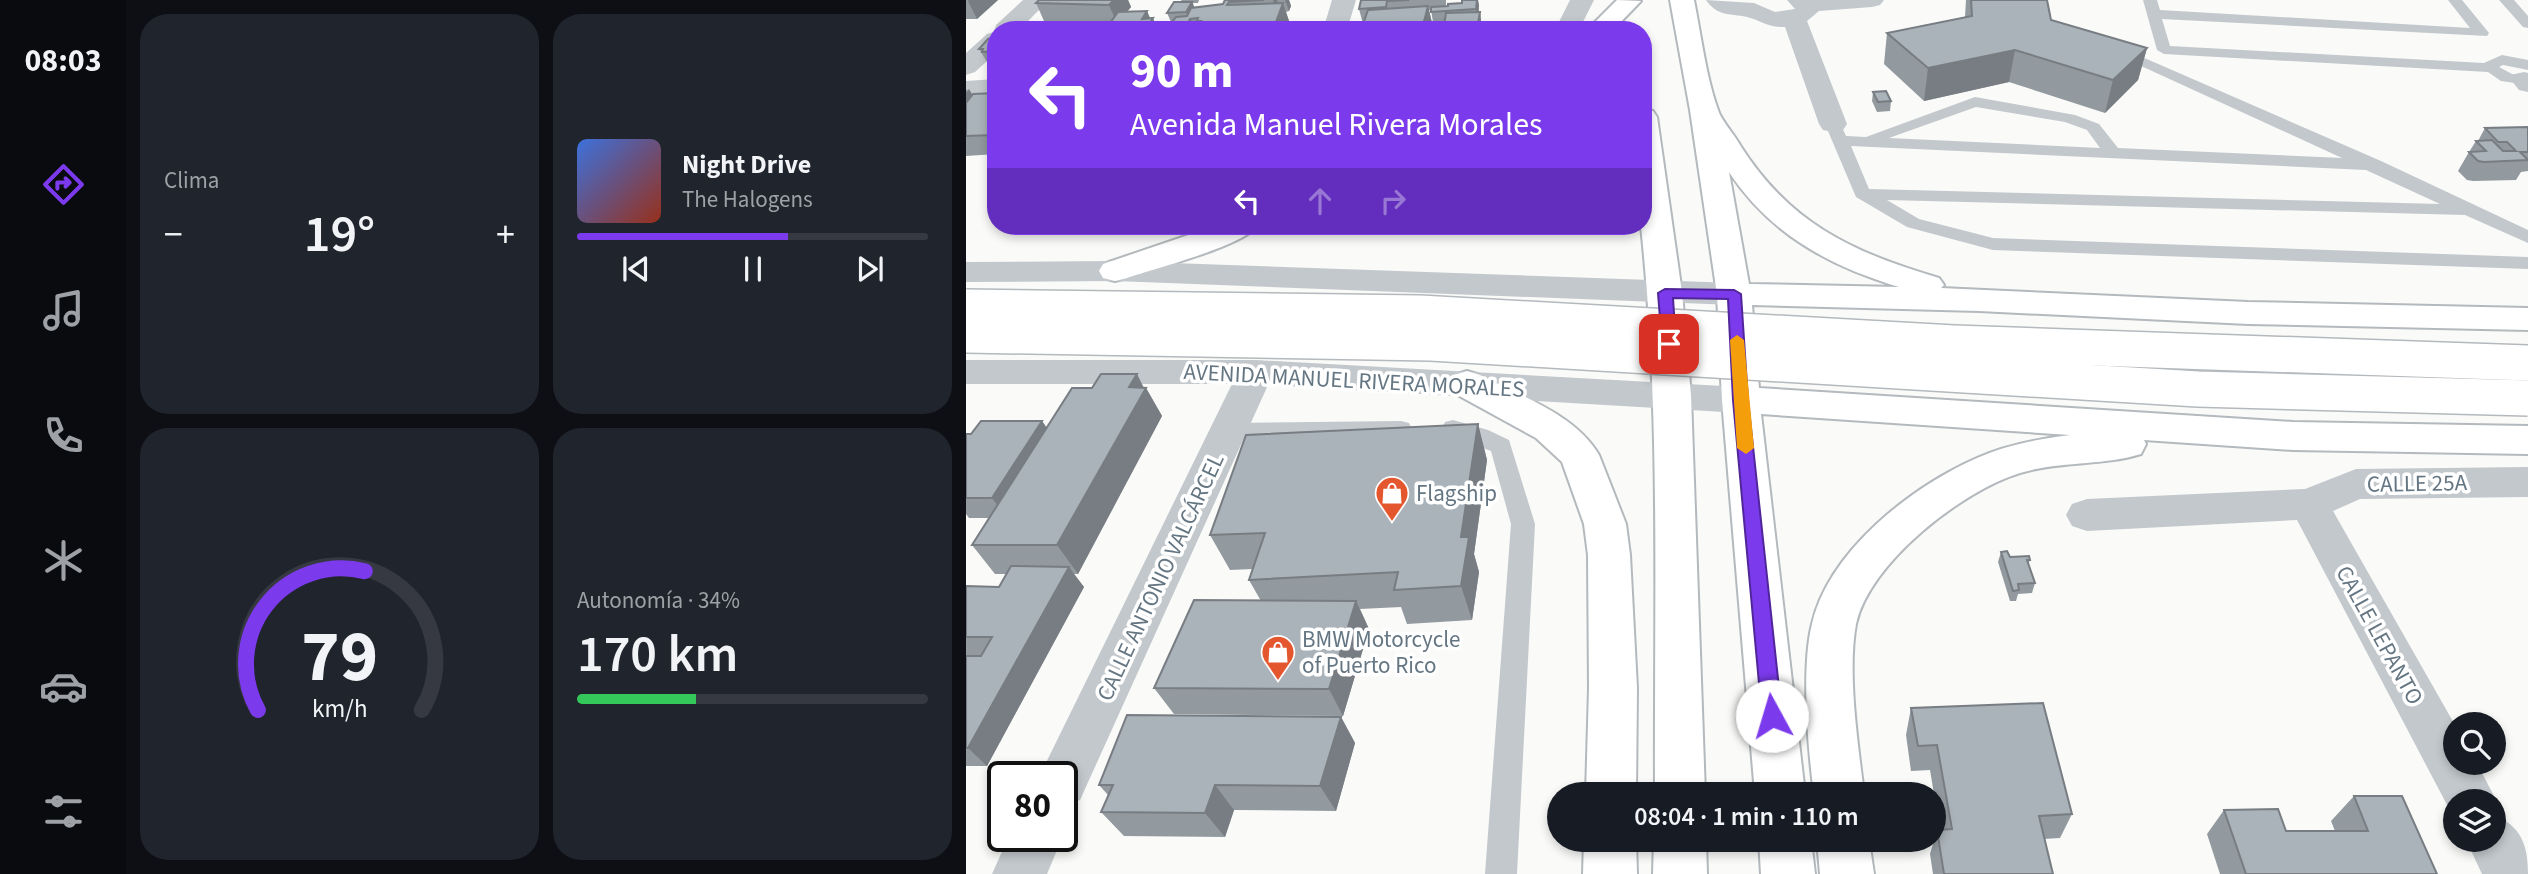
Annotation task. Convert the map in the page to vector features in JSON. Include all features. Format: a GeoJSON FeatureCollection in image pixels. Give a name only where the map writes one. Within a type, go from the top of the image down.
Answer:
{"type":"FeatureCollection","features":[{"type":"Feature","properties":{"kind":"highway"},"geometry":{"type":"LineString","coordinates":[[1682,0],[1704,110],[1734,294],[1741,400],[1779,782]]}},
{"type":"Feature","properties":{"kind":"highway"},"geometry":{"type":"LineString","coordinates":[[1608,21],[1629,1]]}},
{"type":"Feature","properties":{"kind":"highway"},"geometry":{"type":"LineString","coordinates":[[1629,1],[1631,21]]}},
{"type":"Feature","properties":{"kind":"highway"},"geometry":{"type":"LineString","coordinates":[[1704,110],[1760,195],[1788,223],[1820,245],[1857,264],[1979,300]]}},
{"type":"Feature","properties":{"kind":"highway"},"geometry":{"type":"LineString","coordinates":[[1652,189],[1665,293],[1672,396],[1680,782]]}},
{"type":"Feature","properties":{"kind":"highway"},"geometry":{"type":"LineString","coordinates":[[1115,271],[1220,235]]}},
{"type":"Feature","properties":{"kind":"highway"},"geometry":{"type":"LineString","coordinates":[[1734,294],[1979,300],[2248,313],[2528,319]]}},
{"type":"Feature","properties":{"kind":"highway"},"geometry":{"type":"LineString","coordinates":[[966,307],[1420,313],[1968,343],[2528,363]]}},
{"type":"Feature","properties":{"kind":"highway"},"geometry":{"type":"LineString","coordinates":[[966,335],[1431,343],[2198,389],[2528,398]]}},
{"type":"Feature","properties":{"kind":"highway"},"geometry":{"type":"LineString","coordinates":[[1467,384],[1550,428],[1579,455],[1605,524],[1609,555],[1613,688],[1611,782]]}},
{"type":"Feature","properties":{"kind":"highway"},"geometry":{"type":"LineString","coordinates":[[1741,400],[2294,436],[2528,440]]}},
{"type":"Feature","properties":{"kind":"highway"},"geometry":{"type":"LineString","coordinates":[[1838,782],[1831,673],[1834,621],[1866,560],[1895,531],[1937,500],[1992,468],[2048,453],[2093,445],[2228,442],[2294,436]]}},
{"type":"Feature","properties":{"kind":"highway"},"geometry":{"type":"LineString","coordinates":[[1610,874],[1611,852]]}},
{"type":"Feature","properties":{"kind":"highway"},"geometry":{"type":"LineString","coordinates":[[1680,852],[1681,874]]}},
{"type":"Feature","properties":{"kind":"highway"},"geometry":{"type":"LineString","coordinates":[[1786,852],[1788,874]]}},
{"type":"Feature","properties":{"kind":"highway"},"geometry":{"type":"LineString","coordinates":[[1844,852],[1847,874]]}},
{"type":"Feature","properties":{"kind":"street"},"geometry":{"type":"LineString","coordinates":[[1015,21],[1037,0]]}},
{"type":"Feature","properties":{"kind":"street"},"geometry":{"type":"LineString","coordinates":[[1338,21],[1345,0]]}},
{"type":"Feature","properties":{"kind":"street"},"geometry":{"type":"LineString","coordinates":[[1572,21],[1582,0]]}},
{"type":"Feature","properties":{"kind":"street"},"geometry":{"type":"LineString","coordinates":[[1718,0],[1723,7],[1735,11],[1760,5],[1773,19],[1800,8],[1872,0]]}},
{"type":"Feature","properties":{"kind":"street"},"geometry":{"type":"LineString","coordinates":[[1800,8],[1836,133]]}},
{"type":"Feature","properties":{"kind":"street"},"geometry":{"type":"LineString","coordinates":[[966,67],[987,47]]}},
{"type":"Feature","properties":{"kind":"street"},"geometry":{"type":"LineString","coordinates":[[966,89],[987,88]]}},
{"type":"Feature","properties":{"kind":"street"},"geometry":{"type":"LineString","coordinates":[[966,272],[1115,271],[1734,294]]}},
{"type":"Feature","properties":{"kind":"street","name":"AVENIDA MANUEL RIVERA MORALES"},"geometry":{"type":"LineString","coordinates":[[966,372],[1256,372],[1741,400]]}},
{"type":"Feature","properties":{"kind":"street","name":"CALLE ANTONIO VALCÁRCEL"},"geometry":{"type":"LineString","coordinates":[[1072,761],[1256,372]]}},
{"type":"Feature","properties":{"kind":"street","name":"CALLE 25A"},"geometry":{"type":"LineString","coordinates":[[2309,504],[2356,484],[2528,482]]}},
{"type":"Feature","properties":{"kind":"street"},"geometry":{"type":"LineString","coordinates":[[2087,515],[2309,504]]}},
{"type":"Feature","properties":{"kind":"street","name":"CALLE LEPANTO"},"geometry":{"type":"LineString","coordinates":[[2309,504],[2464,789]]}},
{"type":"Feature","properties":{"kind":"street"},"geometry":{"type":"LineString","coordinates":[[1019,874],[1029,852]]}},
{"type":"Feature","properties":{"kind":"street"},"geometry":{"type":"LineString","coordinates":[[2499,852],[2511,874]]}},
{"type":"Feature","properties":{"kind":"lane"},"geometry":{"type":"LineString","coordinates":[[2455,0],[2482,33],[2152,7],[2164,50],[2491,68],[2508,78],[2527,77]]}},
{"type":"Feature","properties":{"kind":"lane"},"geometry":{"type":"LineString","coordinates":[[2506,0],[2528,24]]}},
{"type":"Feature","properties":{"kind":"lane"},"geometry":{"type":"LineString","coordinates":[[2133,57],[2528,237]]}},
{"type":"Feature","properties":{"kind":"lane"},"geometry":{"type":"LineString","coordinates":[[1863,142],[1975,102],[2069,118],[2093,127],[2114,154]]}},
{"type":"Feature","properties":{"kind":"lane"},"geometry":{"type":"LineString","coordinates":[[1836,133],[1863,142],[2375,166]]}},
{"type":"Feature","properties":{"kind":"lane"},"geometry":{"type":"LineString","coordinates":[[1836,133],[1861,194],[1913,223],[1993,244],[2528,264]]}},
{"type":"Feature","properties":{"kind":"lane"},"geometry":{"type":"LineString","coordinates":[[1861,194],[2471,210]]}},
{"type":"Feature","properties":{"kind":"lane"},"geometry":{"type":"LineString","coordinates":[[1229,430],[1458,428],[1501,446],[1523,524],[1501,874]]}},
{"type":"Feature","properties":{"kind":"building"},"geometry":{"type":"Polygon","coordinates":[[[1039,0],[1114,0],[1109,5],[1036,3],[1039,0]]]}},
{"type":"Feature","properties":{"kind":"building"},"geometry":{"type":"Polygon","coordinates":[[[1225,0],[1264,0],[1229,2],[1227,5],[1283,3],[1276,21],[1197,21],[1198,18],[1173,21],[1176,17],[1187,16],[1191,8],[1223,4],[1225,0]]]}},
{"type":"Feature","properties":{"kind":"building"},"geometry":{"type":"Polygon","coordinates":[[[1361,0],[1409,0],[1387,1],[1386,7],[1359,9],[1361,0]]]}},
{"type":"Feature","properties":{"kind":"building"},"geometry":{"type":"Polygon","coordinates":[[[1462,0],[1477,0],[1476,9],[1431,12],[1431,7],[1462,3],[1462,0]]]}},
{"type":"Feature","properties":{"kind":"building"},"geometry":{"type":"Polygon","coordinates":[[[1971,0],[2047,0],[2051,20],[2147,48],[2113,80],[2015,50],[1928,68],[1887,33],[1972,16],[1971,0]]]}},
{"type":"Feature","properties":{"kind":"building"},"geometry":{"type":"Polygon","coordinates":[[[1174,2],[1192,2],[1186,12],[1167,13],[1174,2]]]}},
{"type":"Feature","properties":{"kind":"building"},"geometry":{"type":"Polygon","coordinates":[[[1428,6],[1424,21],[1364,21],[1368,10],[1428,6]]]}},
{"type":"Feature","properties":{"kind":"building"},"geometry":{"type":"Polygon","coordinates":[[[1147,11],[1142,19],[1153,18],[1151,21],[1112,21],[1118,12],[1147,11]]]}},
{"type":"Feature","properties":{"kind":"building"},"geometry":{"type":"Polygon","coordinates":[[[1480,12],[1478,21],[1445,21],[1446,13],[1480,12]]]}},
{"type":"Feature","properties":{"kind":"building"},"geometry":{"type":"Polygon","coordinates":[[[987,40],[987,52],[979,49],[987,40]]]}},
{"type":"Feature","properties":{"kind":"building"},"geometry":{"type":"Polygon","coordinates":[[[1886,91],[1891,101],[1878,102],[1873,92],[1886,91]]]}},
{"type":"Feature","properties":{"kind":"building"},"geometry":{"type":"Polygon","coordinates":[[[987,93],[987,135],[966,136],[966,103],[973,94],[987,93]]]}},
{"type":"Feature","properties":{"kind":"building"},"geometry":{"type":"Polygon","coordinates":[[[2528,127],[2528,152],[2520,152],[2528,160],[2484,162],[2478,161],[2469,152],[2486,151],[2476,141],[2492,140],[2503,151],[2516,151],[2507,142],[2498,142],[2485,128],[2528,127]]]}},
{"type":"Feature","properties":{"kind":"building"},"geometry":{"type":"Polygon","coordinates":[[[1101,374],[1137,374],[1129,387],[1146,388],[1057,545],[972,545],[1072,388],[1092,388],[1101,374]]]}},
{"type":"Feature","properties":{"kind":"building"},"geometry":{"type":"Polygon","coordinates":[[[981,421],[1042,421],[992,498],[966,498],[966,434],[971,434],[981,421]]]}},
{"type":"Feature","properties":{"kind":"building"},"geometry":{"type":"Polygon","coordinates":[[[1478,424],[1461,537],[1469,537],[1461,586],[1394,590],[1398,572],[1249,580],[1265,533],[1210,535],[1246,435],[1478,424]]]}},
{"type":"Feature","properties":{"kind":"building"},"geometry":{"type":"Polygon","coordinates":[[[2007,551],[2010,557],[2029,556],[2030,560],[2027,560],[2035,583],[2018,584],[2019,590],[2013,591],[2001,552],[2007,551]]]}},
{"type":"Feature","properties":{"kind":"building"},"geometry":{"type":"Polygon","coordinates":[[[1011,566],[1069,567],[966,748],[966,656],[981,656],[992,637],[966,637],[966,586],[999,587],[1011,566]]]}},
{"type":"Feature","properties":{"kind":"building"},"geometry":{"type":"Polygon","coordinates":[[[1194,600],[1356,601],[1329,689],[1154,688],[1194,600]]]}},
{"type":"Feature","properties":{"kind":"building"},"geometry":{"type":"Polygon","coordinates":[[[2043,703],[2072,814],[2039,816],[2053,874],[1944,874],[1940,852],[1946,852],[1946,829],[1952,829],[1946,782],[1944,782],[1937,745],[1918,746],[1911,708],[2043,703]]]}},
{"type":"Feature","properties":{"kind":"building"},"geometry":{"type":"Polygon","coordinates":[[[1127,715],[1341,717],[1320,786],[1215,785],[1205,813],[1101,812],[1113,785],[1099,785],[1127,715]]]}},
{"type":"Feature","properties":{"kind":"building"},"geometry":{"type":"Polygon","coordinates":[[[2354,796],[2402,796],[2437,874],[2246,874],[2224,810],[2278,809],[2286,831],[2368,831],[2354,796]]]}},
{"type":"Feature","properties":{"kind":"slow traffic"},"geometry":{"type":"LineString","coordinates":[[1737,340],[1746,448]]}},
{"type":"Feature","properties":{"kind":"place","name":"Flagship"},"geometry":{"type":"Point","coordinates":[1392,523]}},
{"type":"Feature","properties":{"kind":"place","name":"BMW Motorcycle of Puerto Rico"},"geometry":{"type":"Point","coordinates":[1278,682]}},
{"type":"Feature","properties":{"kind":"route"},"geometry":{"type":"LineString","coordinates":[[1669,344],[1665,293],[1734,294],[1741,400],[1772,716]]}}]}
